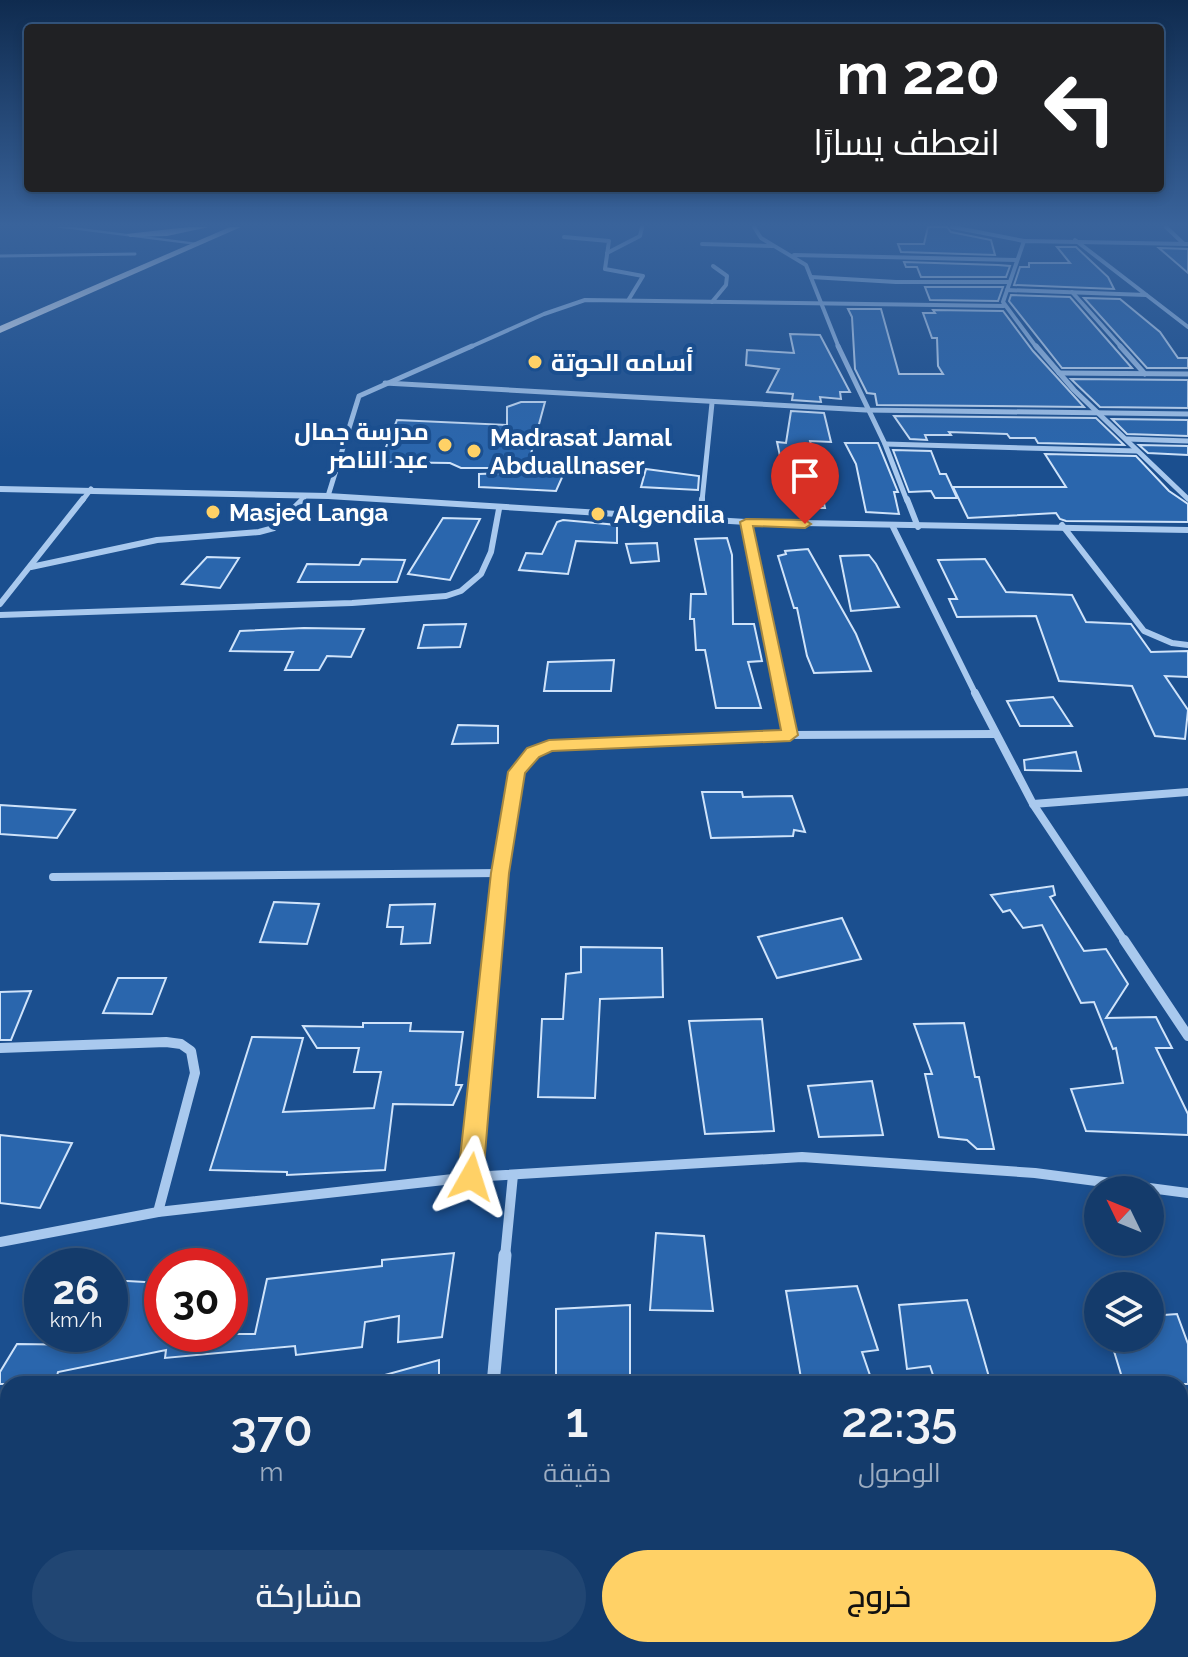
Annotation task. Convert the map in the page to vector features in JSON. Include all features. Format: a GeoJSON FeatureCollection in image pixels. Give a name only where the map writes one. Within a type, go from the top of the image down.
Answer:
{"type":"FeatureCollection","features":[{"type":"Feature","properties":{"kind":"main road"},"geometry":{"type":"LineString","coordinates":[[0,318],[30,304]]}},
{"type":"Feature","properties":{"kind":"main road"},"geometry":{"type":"LineString","coordinates":[[0,330],[54,304]]}},
{"type":"Feature","properties":{"kind":"street"},"geometry":{"type":"LineString","coordinates":[[328,496],[359,396],[571,304]]}},
{"type":"Feature","properties":{"kind":"street"},"geometry":{"type":"LineString","coordinates":[[775,304],[1004,306],[1059,373],[1097,413],[1188,499]]}},
{"type":"Feature","properties":{"kind":"street"},"geometry":{"type":"LineString","coordinates":[[1083,304],[1145,374]]}},
{"type":"Feature","properties":{"kind":"street"},"geometry":{"type":"LineString","coordinates":[[1159,304],[1188,327]]}},
{"type":"Feature","properties":{"kind":"street"},"geometry":{"type":"LineString","coordinates":[[820,306],[866,410],[885,444],[918,527]]}},
{"type":"Feature","properties":{"kind":"street"},"geometry":{"type":"LineString","coordinates":[[1178,320],[1188,319]]}},
{"type":"Feature","properties":{"kind":"street"},"geometry":{"type":"LineString","coordinates":[[1059,373],[1188,374]]}},
{"type":"Feature","properties":{"kind":"street"},"geometry":{"type":"LineString","coordinates":[[385,383],[866,410],[1188,414]]}},
{"type":"Feature","properties":{"kind":"street"},"geometry":{"type":"LineString","coordinates":[[700,520],[712,403]]}},
{"type":"Feature","properties":{"kind":"street"},"geometry":{"type":"LineString","coordinates":[[1127,439],[1188,441]]}},
{"type":"Feature","properties":{"kind":"street"},"geometry":{"type":"LineString","coordinates":[[885,444],[1137,451]]}},
{"type":"Feature","properties":{"kind":"street"},"geometry":{"type":"LineString","coordinates":[[0,489],[328,496],[746,522],[893,527],[1062,525],[1188,530]]}},
{"type":"Feature","properties":{"kind":"street"},"geometry":{"type":"LineString","coordinates":[[0,604],[91,489]]}},
{"type":"Feature","properties":{"kind":"street"},"geometry":{"type":"LineString","coordinates":[[31,567],[157,540],[274,528],[305,496]]}},
{"type":"Feature","properties":{"kind":"street"},"geometry":{"type":"LineString","coordinates":[[0,615],[352,603],[461,593],[484,575],[499,509]]}},
{"type":"Feature","properties":{"kind":"street"},"geometry":{"type":"LineString","coordinates":[[746,522],[790,735]]}},
{"type":"Feature","properties":{"kind":"street"},"geometry":{"type":"LineString","coordinates":[[1062,525],[1144,631],[1172,643],[1188,645]]}},
{"type":"Feature","properties":{"kind":"street"},"geometry":{"type":"LineString","coordinates":[[893,527],[1033,804],[1188,1036]]}},
{"type":"Feature","properties":{"kind":"street"},"geometry":{"type":"LineString","coordinates":[[471,1177],[500,873],[517,772],[533,753],[549,746],[570,743],[790,735],[995,734]]}},
{"type":"Feature","properties":{"kind":"street"},"geometry":{"type":"LineString","coordinates":[[1033,804],[1188,792]]}},
{"type":"Feature","properties":{"kind":"street"},"geometry":{"type":"LineString","coordinates":[[53,877],[500,873]]}},
{"type":"Feature","properties":{"kind":"street"},"geometry":{"type":"LineString","coordinates":[[0,1048],[166,1042],[181,1044],[191,1051],[195,1073],[158,1212]]}},
{"type":"Feature","properties":{"kind":"street"},"geometry":{"type":"LineString","coordinates":[[0,1242],[158,1212],[471,1177],[802,1157],[1035,1173],[1188,1193]]}},
{"type":"Feature","properties":{"kind":"street"},"geometry":{"type":"LineString","coordinates":[[494,1376],[513,1175]]}},
{"type":"Feature","properties":{"kind":"building"},"geometry":{"type":"Polygon","coordinates":[[[1012,304],[1076,304],[1132,368],[1062,368],[1012,304]]]}},
{"type":"Feature","properties":{"kind":"building"},"geometry":{"type":"Polygon","coordinates":[[[1090,304],[1126,304],[1160,332],[1178,358],[1188,358],[1188,368],[1147,368],[1090,304]]]}},
{"type":"Feature","properties":{"kind":"building"},"geometry":{"type":"Polygon","coordinates":[[[848,309],[881,309],[899,374],[943,374],[938,366],[937,338],[932,338],[923,313],[935,313],[933,310],[1003,311],[1033,351],[1084,407],[877,405],[875,394],[867,393],[855,369],[852,317],[848,309]]]}},
{"type":"Feature","properties":{"kind":"building"},"geometry":{"type":"Polygon","coordinates":[[[790,334],[820,335],[850,392],[840,392],[841,399],[820,397],[821,402],[792,400],[793,394],[767,392],[779,369],[746,365],[747,350],[794,353],[790,334]]]}},
{"type":"Feature","properties":{"kind":"building"},"geometry":{"type":"Polygon","coordinates":[[[1071,379],[1188,380],[1188,408],[1100,407],[1071,379]]]}},
{"type":"Feature","properties":{"kind":"building"},"geometry":{"type":"Polygon","coordinates":[[[521,402],[545,402],[526,472],[564,473],[556,491],[479,487],[479,474],[507,473],[509,468],[380,462],[397,420],[507,425],[507,407],[521,402]]]}},
{"type":"Feature","properties":{"kind":"building"},"geometry":{"type":"Polygon","coordinates":[[[791,411],[824,413],[831,442],[810,441],[825,508],[791,508],[777,442],[786,443],[791,411]]]}},
{"type":"Feature","properties":{"kind":"building"},"geometry":{"type":"Polygon","coordinates":[[[894,416],[1096,418],[1124,445],[1038,443],[1035,438],[1010,438],[1007,434],[949,432],[951,435],[925,435],[927,440],[910,439],[894,416]]]}},
{"type":"Feature","properties":{"kind":"building"},"geometry":{"type":"Polygon","coordinates":[[[1112,419],[1188,420],[1188,436],[1127,434],[1112,419]]]}},
{"type":"Feature","properties":{"kind":"building"},"geometry":{"type":"Polygon","coordinates":[[[845,443],[878,443],[898,492],[894,492],[899,514],[866,512],[856,464],[845,443]]]}},
{"type":"Feature","properties":{"kind":"building"},"geometry":{"type":"Polygon","coordinates":[[[1139,445],[1188,446],[1188,455],[1148,453],[1139,445]]]}},
{"type":"Feature","properties":{"kind":"building"},"geometry":{"type":"Polygon","coordinates":[[[893,450],[931,451],[940,474],[946,474],[957,498],[935,498],[931,491],[909,492],[893,450]]]}},
{"type":"Feature","properties":{"kind":"building"},"geometry":{"type":"Polygon","coordinates":[[[1045,454],[1136,456],[1169,491],[1188,504],[1188,522],[1066,521],[1056,513],[968,518],[953,487],[1066,487],[1045,454]]]}},
{"type":"Feature","properties":{"kind":"building"},"geometry":{"type":"Polygon","coordinates":[[[646,469],[699,476],[698,490],[641,487],[646,469]]]}},
{"type":"Feature","properties":{"kind":"building"},"geometry":{"type":"Polygon","coordinates":[[[443,518],[480,519],[450,580],[408,574],[443,518]]]}},
{"type":"Feature","properties":{"kind":"building"},"geometry":{"type":"Polygon","coordinates":[[[557,522],[617,525],[617,543],[576,541],[568,574],[519,570],[526,553],[542,554],[557,522]]]}},
{"type":"Feature","properties":{"kind":"building"},"geometry":{"type":"Polygon","coordinates":[[[727,538],[732,555],[733,624],[754,624],[762,661],[748,662],[761,708],[716,708],[705,650],[696,650],[694,619],[690,619],[691,594],[706,594],[695,539],[727,538]]]}},
{"type":"Feature","properties":{"kind":"building"},"geometry":{"type":"Polygon","coordinates":[[[657,543],[659,561],[631,563],[626,544],[657,543]]]}},
{"type":"Feature","properties":{"kind":"building"},"geometry":{"type":"Polygon","coordinates":[[[808,549],[856,634],[871,671],[814,673],[807,656],[797,608],[794,608],[778,556],[786,554],[785,551],[808,549]]]}},
{"type":"Feature","properties":{"kind":"building"},"geometry":{"type":"Polygon","coordinates":[[[869,555],[899,607],[851,611],[840,556],[869,555]]]}},
{"type":"Feature","properties":{"kind":"building"},"geometry":{"type":"Polygon","coordinates":[[[207,557],[239,558],[220,588],[182,584],[207,557]]]}},
{"type":"Feature","properties":{"kind":"building"},"geometry":{"type":"Polygon","coordinates":[[[362,559],[405,560],[397,582],[298,582],[307,564],[359,565],[362,559]]]}},
{"type":"Feature","properties":{"kind":"building"},"geometry":{"type":"Polygon","coordinates":[[[985,559],[1006,592],[1072,595],[1086,622],[1131,624],[1151,652],[1188,651],[1188,677],[1165,676],[1188,710],[1185,739],[1155,736],[1132,686],[1059,681],[1036,616],[957,617],[949,599],[957,599],[938,560],[985,559]]]}},
{"type":"Feature","properties":{"kind":"building"},"geometry":{"type":"Polygon","coordinates":[[[466,624],[460,647],[418,648],[424,625],[466,624]]]}},
{"type":"Feature","properties":{"kind":"building"},"geometry":{"type":"Polygon","coordinates":[[[364,629],[351,657],[327,656],[319,670],[285,670],[293,652],[230,651],[240,631],[364,629]]]}},
{"type":"Feature","properties":{"kind":"building"},"geometry":{"type":"Polygon","coordinates":[[[614,660],[611,691],[544,691],[548,662],[614,660]]]}},
{"type":"Feature","properties":{"kind":"building"},"geometry":{"type":"Polygon","coordinates":[[[1053,697],[1072,726],[1020,726],[1007,701],[1053,697]]]}},
{"type":"Feature","properties":{"kind":"building"},"geometry":{"type":"Polygon","coordinates":[[[458,725],[498,726],[498,743],[452,744],[458,725]]]}},
{"type":"Feature","properties":{"kind":"building"},"geometry":{"type":"Polygon","coordinates":[[[1076,752],[1081,771],[1025,770],[1024,760],[1076,752]]]}},
{"type":"Feature","properties":{"kind":"building"},"geometry":{"type":"Polygon","coordinates":[[[702,792],[742,792],[743,797],[792,796],[805,832],[794,830],[793,836],[711,838],[702,792]]]}},
{"type":"Feature","properties":{"kind":"building"},"geometry":{"type":"Polygon","coordinates":[[[0,805],[75,810],[57,838],[0,834],[0,805]]]}},
{"type":"Feature","properties":{"kind":"building"},"geometry":{"type":"Polygon","coordinates":[[[1053,886],[1055,895],[1050,897],[1084,951],[1106,949],[1128,984],[1106,1018],[1156,1017],[1172,1048],[1156,1048],[1188,1114],[1188,1135],[1086,1131],[1071,1089],[1123,1083],[1116,1048],[1113,1049],[1094,1002],[1081,1003],[1042,925],[1023,928],[1010,910],[1003,912],[991,895],[1053,886]]]}},
{"type":"Feature","properties":{"kind":"building"},"geometry":{"type":"Polygon","coordinates":[[[274,902],[319,904],[307,944],[260,942],[274,902]]]}},
{"type":"Feature","properties":{"kind":"building"},"geometry":{"type":"Polygon","coordinates":[[[435,904],[430,943],[401,944],[403,927],[387,927],[390,905],[435,904]]]}},
{"type":"Feature","properties":{"kind":"building"},"geometry":{"type":"Polygon","coordinates":[[[842,918],[861,959],[777,978],[758,937],[842,918]]]}},
{"type":"Feature","properties":{"kind":"building"},"geometry":{"type":"Polygon","coordinates":[[[581,947],[662,948],[663,997],[600,999],[595,1098],[538,1097],[542,1019],[563,1019],[566,974],[581,972],[581,947]]]}},
{"type":"Feature","properties":{"kind":"building"},"geometry":{"type":"Polygon","coordinates":[[[118,978],[166,978],[152,1014],[103,1013],[118,978]]]}},
{"type":"Feature","properties":{"kind":"building"},"geometry":{"type":"Polygon","coordinates":[[[31,991],[11,1040],[0,1040],[0,992],[31,991]]]}},
{"type":"Feature","properties":{"kind":"building"},"geometry":{"type":"Polygon","coordinates":[[[762,1019],[774,1131],[705,1134],[689,1021],[762,1019]]]}},
{"type":"Feature","properties":{"kind":"building"},"geometry":{"type":"Polygon","coordinates":[[[363,1023],[411,1023],[410,1031],[463,1032],[456,1085],[462,1085],[453,1105],[393,1104],[385,1170],[287,1175],[287,1172],[210,1170],[252,1037],[303,1038],[283,1112],[374,1108],[381,1072],[354,1072],[359,1048],[317,1048],[303,1026],[363,1027],[363,1023]]]}},
{"type":"Feature","properties":{"kind":"building"},"geometry":{"type":"Polygon","coordinates":[[[964,1023],[994,1149],[977,1149],[967,1140],[939,1137],[925,1074],[932,1074],[914,1024],[964,1023]]]}},
{"type":"Feature","properties":{"kind":"building"},"geometry":{"type":"Polygon","coordinates":[[[872,1081],[883,1135],[819,1137],[808,1086],[872,1081]]]}},
{"type":"Feature","properties":{"kind":"building"},"geometry":{"type":"Polygon","coordinates":[[[0,1135],[72,1143],[40,1208],[0,1203],[0,1135]]]}},
{"type":"Feature","properties":{"kind":"building"},"geometry":{"type":"Polygon","coordinates":[[[656,1233],[704,1236],[713,1311],[650,1310],[656,1233]]]}},
{"type":"Feature","properties":{"kind":"building"},"geometry":{"type":"Polygon","coordinates":[[[454,1253],[442,1337],[398,1342],[399,1316],[365,1322],[362,1347],[296,1355],[295,1346],[248,1350],[248,1334],[255,1334],[267,1279],[382,1266],[382,1260],[454,1253]]]}},
{"type":"Feature","properties":{"kind":"building"},"geometry":{"type":"Polygon","coordinates":[[[128,1281],[144,1282],[144,1352],[156,1352],[58,1372],[57,1376],[0,1376],[17,1344],[24,1344],[24,1352],[128,1352],[128,1281]]]}},
{"type":"Feature","properties":{"kind":"building"},"geometry":{"type":"Polygon","coordinates":[[[857,1286],[878,1350],[862,1352],[870,1376],[801,1376],[786,1291],[857,1286]]]}},
{"type":"Feature","properties":{"kind":"building"},"geometry":{"type":"Polygon","coordinates":[[[967,1300],[989,1376],[933,1376],[930,1366],[907,1369],[899,1305],[967,1300]]]}},
{"type":"Feature","properties":{"kind":"building"},"geometry":{"type":"Polygon","coordinates":[[[630,1305],[630,1376],[556,1376],[556,1309],[630,1305]]]}},
{"type":"Feature","properties":{"kind":"building"},"geometry":{"type":"Polygon","coordinates":[[[1177,1314],[1188,1344],[1188,1376],[1122,1376],[1114,1352],[1164,1352],[1164,1315],[1177,1314]]]}},
{"type":"Feature","properties":{"kind":"building"},"geometry":{"type":"Polygon","coordinates":[[[166,1352],[230,1352],[165,1358],[166,1352]]]}},
{"type":"Feature","properties":{"kind":"building"},"geometry":{"type":"Polygon","coordinates":[[[439,1360],[439,1376],[381,1376],[439,1360]]]}},
{"type":"Feature","properties":{"kind":"place","name":"أسامه الحوتة"},"geometry":{"type":"Point","coordinates":[535,362]}},
{"type":"Feature","properties":{"kind":"place","name":"مدرسة جمال عبد الناصر"},"geometry":{"type":"Point","coordinates":[445,445]}},
{"type":"Feature","properties":{"kind":"place","name":"Madrasat Jamal Abduallnaser"},"geometry":{"type":"Point","coordinates":[474,451]}},
{"type":"Feature","properties":{"kind":"place","name":"Masjed Langa"},"geometry":{"type":"Point","coordinates":[213,512]}},
{"type":"Feature","properties":{"kind":"place","name":"Algendila"},"geometry":{"type":"Point","coordinates":[598,514]}},
{"type":"Feature","properties":{"kind":"route"},"geometry":{"type":"LineString","coordinates":[[471,1177],[500,873],[513,789],[522,762],[549,746],[570,743],[790,735],[746,522],[805,524]]}}]}
